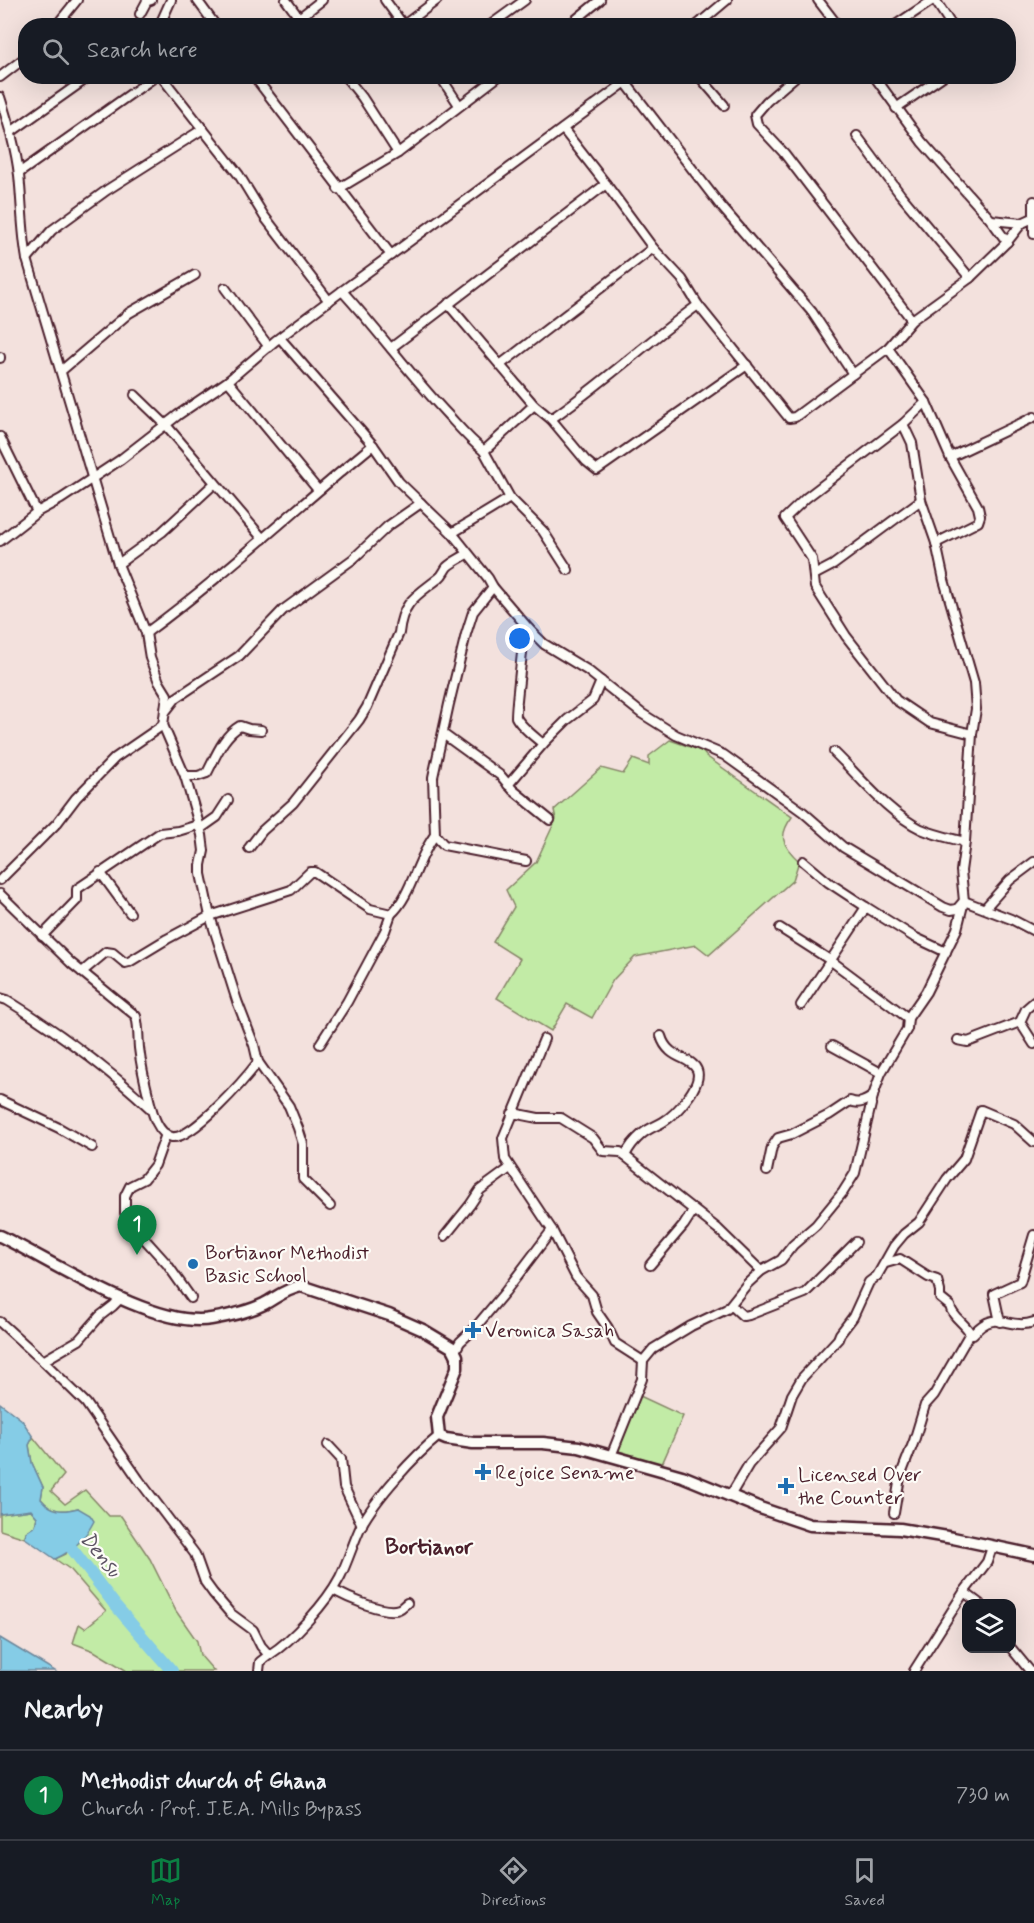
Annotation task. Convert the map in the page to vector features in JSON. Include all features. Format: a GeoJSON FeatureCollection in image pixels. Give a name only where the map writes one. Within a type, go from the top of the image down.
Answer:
{"type":"FeatureCollection","features":[{"type":"Feature","properties":{"kind":"street"},"geometry":{"type":"LineString","coordinates":[[62,18],[77,0]]}},
{"type":"Feature","properties":{"kind":"street"},"geometry":{"type":"LineString","coordinates":[[140,14],[147,1],[151,0]]}},
{"type":"Feature","properties":{"kind":"street"},"geometry":{"type":"LineString","coordinates":[[163,18],[171,0]]}},
{"type":"Feature","properties":{"kind":"street"},"geometry":{"type":"LineString","coordinates":[[197,0],[210,18]]}},
{"type":"Feature","properties":{"kind":"street"},"geometry":{"type":"LineString","coordinates":[[286,0],[299,18],[322,0]]}},
{"type":"Feature","properties":{"kind":"street"},"geometry":{"type":"LineString","coordinates":[[385,0],[399,18]]}},
{"type":"Feature","properties":{"kind":"street"},"geometry":{"type":"LineString","coordinates":[[413,18],[437,0]]}},
{"type":"Feature","properties":{"kind":"street"},"geometry":{"type":"LineString","coordinates":[[500,18],[525,0]]}},
{"type":"Feature","properties":{"kind":"street"},"geometry":{"type":"LineString","coordinates":[[578,18],[600,0]]}},
{"type":"Feature","properties":{"kind":"street"},"geometry":{"type":"LineString","coordinates":[[706,18],[727,0]]}},
{"type":"Feature","properties":{"kind":"street"},"geometry":{"type":"LineString","coordinates":[[818,0],[832,18]]}},
{"type":"Feature","properties":{"kind":"street"},"geometry":{"type":"LineString","coordinates":[[906,18],[934,0],[946,18]]}},
{"type":"Feature","properties":{"kind":"street"},"geometry":{"type":"LineString","coordinates":[[0,77],[18,63]]}},
{"type":"Feature","properties":{"kind":"street"},"geometry":{"type":"LineString","coordinates":[[11,132],[79,84]]}},
{"type":"Feature","properties":{"kind":"street"},"geometry":{"type":"LineString","coordinates":[[19,173],[145,84]]}},
{"type":"Feature","properties":{"kind":"street"},"geometry":{"type":"LineString","coordinates":[[167,84],[239,175],[264,216],[329,301]]}},
{"type":"Feature","properties":{"kind":"street"},"geometry":{"type":"LineString","coordinates":[[260,84],[338,189],[391,255]]}},
{"type":"Feature","properties":{"kind":"street"},"geometry":{"type":"LineString","coordinates":[[351,84],[398,153]]}},
{"type":"Feature","properties":{"kind":"street"},"geometry":{"type":"LineString","coordinates":[[445,84],[459,105]]}},
{"type":"Feature","properties":{"kind":"street"},"geometry":{"type":"LineString","coordinates":[[338,189],[398,153],[488,84]]}},
{"type":"Feature","properties":{"kind":"street"},"geometry":{"type":"LineString","coordinates":[[1,539],[38,512],[92,479],[228,381],[269,346],[342,291],[625,84]]}},
{"type":"Feature","properties":{"kind":"street"},"geometry":{"type":"LineString","coordinates":[[627,84],[720,205],[812,312],[854,374]]}},
{"type":"Feature","properties":{"kind":"street"},"geometry":{"type":"LineString","coordinates":[[706,84],[724,105]]}},
{"type":"Feature","properties":{"kind":"street"},"geometry":{"type":"LineString","coordinates":[[786,84],[766,101],[754,115],[757,124],[784,153],[912,320]]}},
{"type":"Feature","properties":{"kind":"street"},"geometry":{"type":"LineString","coordinates":[[880,84],[922,142],[991,220],[1007,242]]}},
{"type":"Feature","properties":{"kind":"street"},"geometry":{"type":"LineString","coordinates":[[896,108],[931,84]]}},
{"type":"Feature","properties":{"kind":"street"},"geometry":{"type":"LineString","coordinates":[[0,98],[11,132],[19,173],[23,240],[27,260],[118,564],[146,633],[150,658],[159,682],[167,695],[163,725],[185,776],[199,827],[204,851],[201,874],[210,916],[258,1062],[279,1090],[292,1113],[303,1144],[303,1179],[330,1206]]}},
{"type":"Feature","properties":{"kind":"street"},"geometry":{"type":"LineString","coordinates":[[27,260],[52,230],[107,190],[203,129]]}},
{"type":"Feature","properties":{"kind":"street"},"geometry":{"type":"LineString","coordinates":[[563,129],[653,248],[681,279],[698,305],[789,418],[795,417],[888,348],[912,320],[970,278],[1007,242],[1022,223],[1033,218]]}},
{"type":"Feature","properties":{"kind":"street"},"geometry":{"type":"LineString","coordinates":[[857,136],[900,194],[970,278]]}},
{"type":"Feature","properties":{"kind":"street"},"geometry":{"type":"LineString","coordinates":[[391,348],[606,184]]}},
{"type":"Feature","properties":{"kind":"street"},"geometry":{"type":"LineString","coordinates":[[1034,201],[1034,234]]}},
{"type":"Feature","properties":{"kind":"street"},"geometry":{"type":"LineString","coordinates":[[991,220],[1022,223]]}},
{"type":"Feature","properties":{"kind":"street"},"geometry":{"type":"LineString","coordinates":[[500,365],[653,248]]}},
{"type":"Feature","properties":{"kind":"street"},"geometry":{"type":"LineString","coordinates":[[61,371],[129,313],[195,275]]}},
{"type":"Feature","properties":{"kind":"street"},"geometry":{"type":"LineString","coordinates":[[225,288],[269,346]]}},
{"type":"Feature","properties":{"kind":"street"},"geometry":{"type":"LineString","coordinates":[[342,291],[373,325],[431,399],[468,439],[484,451],[510,498],[543,531],[568,570]]}},
{"type":"Feature","properties":{"kind":"street"},"geometry":{"type":"LineString","coordinates":[[448,304],[534,405],[551,419],[586,461],[597,470],[747,365]]}},
{"type":"Feature","properties":{"kind":"street"},"geometry":{"type":"LineString","coordinates":[[551,419],[584,396],[698,305]]}},
{"type":"Feature","properties":{"kind":"street"},"geometry":{"type":"LineString","coordinates":[[280,338],[373,445],[399,482],[452,533],[493,587],[544,644],[555,649],[641,713],[675,735],[724,756],[757,778],[853,853],[943,907],[951,910],[957,909],[964,901]]}},
{"type":"Feature","properties":{"kind":"street"},"geometry":{"type":"LineString","coordinates":[[888,348],[926,402],[950,457],[978,507],[980,516],[978,522],[936,543]]}},
{"type":"Feature","properties":{"kind":"street"},"geometry":{"type":"LineString","coordinates":[[228,381],[318,490]]}},
{"type":"Feature","properties":{"kind":"street"},"geometry":{"type":"LineString","coordinates":[[135,395],[166,425],[263,538]]}},
{"type":"Feature","properties":{"kind":"street"},"geometry":{"type":"LineString","coordinates":[[926,402],[903,424],[806,498],[785,518],[812,559],[815,587],[846,636],[896,700],[930,723],[972,734]]}},
{"type":"Feature","properties":{"kind":"street"},"geometry":{"type":"LineString","coordinates":[[484,451],[534,405]]}},
{"type":"Feature","properties":{"kind":"street"},"geometry":{"type":"LineString","coordinates":[[950,457],[1034,417]]}},
{"type":"Feature","properties":{"kind":"street"},"geometry":{"type":"LineString","coordinates":[[611,1456],[642,1379],[643,1361],[659,1344],[717,1315],[731,1305],[747,1284],[761,1271],[781,1260],[793,1245],[816,1225],[843,1192],[855,1173],[881,1072],[907,1029],[909,1018],[926,992],[957,929],[964,901],[961,871],[976,709],[974,683],[944,580],[936,543],[921,500],[912,443],[903,424]]}},
{"type":"Feature","properties":{"kind":"street"},"geometry":{"type":"LineString","coordinates":[[0,437],[38,512]]}},
{"type":"Feature","properties":{"kind":"street"},"geometry":{"type":"LineString","coordinates":[[146,633],[197,596],[373,445]]}},
{"type":"Feature","properties":{"kind":"street"},"geometry":{"type":"LineString","coordinates":[[118,564],[162,532],[215,483]]}},
{"type":"Feature","properties":{"kind":"street"},"geometry":{"type":"LineString","coordinates":[[452,533],[510,498]]}},
{"type":"Feature","properties":{"kind":"street"},"geometry":{"type":"LineString","coordinates":[[814,575],[833,565],[921,500]]}},
{"type":"Feature","properties":{"kind":"street"},"geometry":{"type":"LineString","coordinates":[[164,713],[176,698],[239,656],[283,610],[353,559],[388,526],[421,503]]}},
{"type":"Feature","properties":{"kind":"street"},"geometry":{"type":"LineString","coordinates":[[249,848],[262,831],[293,803],[367,708],[399,633],[400,621],[406,606],[419,592],[441,577],[448,566],[467,554]]}},
{"type":"Feature","properties":{"kind":"street"},"geometry":{"type":"LineString","coordinates":[[320,1044],[347,1002],[385,931],[391,914],[398,908],[435,835],[433,777],[443,734],[473,612],[493,587]]}},
{"type":"Feature","properties":{"kind":"street"},"geometry":{"type":"LineString","coordinates":[[530,629],[524,635],[519,693],[515,711],[517,718],[543,744]]}},
{"type":"Feature","properties":{"kind":"street"},"geometry":{"type":"LineString","coordinates":[[508,785],[567,720],[593,700],[601,681]]}},
{"type":"Feature","properties":{"kind":"street"},"geometry":{"type":"LineString","coordinates":[[0,880],[57,823],[76,798],[115,758],[163,725]]}},
{"type":"Feature","properties":{"kind":"street"},"geometry":{"type":"LineString","coordinates":[[185,776],[207,773],[232,730],[240,726],[261,730]]}},
{"type":"Feature","properties":{"kind":"street"},"geometry":{"type":"LineString","coordinates":[[443,734],[501,776],[508,785],[550,820]]}},
{"type":"Feature","properties":{"kind":"street"},"geometry":{"type":"LineString","coordinates":[[834,752],[893,811],[907,821],[932,833],[965,842]]}},
{"type":"Feature","properties":{"kind":"street"},"geometry":{"type":"LineString","coordinates":[[42,936],[77,900],[77,889],[100,872],[160,833],[199,827],[217,817],[228,800]]}},
{"type":"Feature","properties":{"kind":"street"},"geometry":{"type":"LineString","coordinates":[[435,835],[444,845],[526,861]]}},
{"type":"Feature","properties":{"kind":"street"},"geometry":{"type":"LineString","coordinates":[[803,861],[828,882],[866,907],[914,937],[946,952]]}},
{"type":"Feature","properties":{"kind":"street"},"geometry":{"type":"LineString","coordinates":[[985,908],[1010,880],[1034,862]]}},
{"type":"Feature","properties":{"kind":"street"},"geometry":{"type":"LineString","coordinates":[[100,872],[130,913]]}},
{"type":"Feature","properties":{"kind":"street"},"geometry":{"type":"LineString","coordinates":[[82,972],[106,952],[113,953],[125,963],[129,962],[210,916],[291,890],[310,872],[315,872],[370,909],[391,914]]}},
{"type":"Feature","properties":{"kind":"street"},"geometry":{"type":"LineString","coordinates":[[0,894],[82,972],[136,1016],[139,1048],[152,1110],[160,1129],[166,1134],[176,1137],[205,1118],[221,1105],[258,1062]]}},
{"type":"Feature","properties":{"kind":"street"},"geometry":{"type":"LineString","coordinates":[[964,901],[1023,924],[1034,931]]}},
{"type":"Feature","properties":{"kind":"street"},"geometry":{"type":"LineString","coordinates":[[801,1005],[866,907]]}},
{"type":"Feature","properties":{"kind":"street"},"geometry":{"type":"LineString","coordinates":[[780,928],[830,960],[909,1018]]}},
{"type":"Feature","properties":{"kind":"street"},"geometry":{"type":"LineString","coordinates":[[0,998],[49,1025],[123,1083],[152,1110]]}},
{"type":"Feature","properties":{"kind":"street"},"geometry":{"type":"LineString","coordinates":[[958,1040],[968,1041],[1020,1022],[1026,1009],[1034,1002]]}},
{"type":"Feature","properties":{"kind":"street"},"geometry":{"type":"LineString","coordinates":[[1020,1022],[1034,1044]]}},
{"type":"Feature","properties":{"kind":"street"},"geometry":{"type":"LineString","coordinates":[[625,1155],[629,1147],[644,1132],[653,1125],[663,1122],[696,1088],[698,1074],[695,1066],[669,1052],[661,1036]]}},
{"type":"Feature","properties":{"kind":"street"},"geometry":{"type":"LineString","coordinates":[[544,1039],[503,1138],[502,1148],[505,1160],[552,1230],[570,1268],[592,1295],[597,1312],[615,1343],[643,1361]]}},
{"type":"Feature","properties":{"kind":"street"},"geometry":{"type":"LineString","coordinates":[[832,1046],[881,1072]]}},
{"type":"Feature","properties":{"kind":"street"},"geometry":{"type":"LineString","coordinates":[[767,1171],[772,1148],[778,1138],[792,1134],[829,1115],[850,1101],[865,1102],[873,1096]]}},
{"type":"Feature","properties":{"kind":"street"},"geometry":{"type":"LineString","coordinates":[[0,1100],[92,1146]]}},
{"type":"Feature","properties":{"kind":"street"},"geometry":{"type":"LineString","coordinates":[[730,1496],[749,1464],[781,1428],[792,1395],[802,1378],[838,1340],[853,1317],[869,1282],[886,1263],[894,1246],[919,1222],[947,1179],[964,1159],[981,1110],[1014,1124],[1034,1142]]}},
{"type":"Feature","properties":{"kind":"street"},"geometry":{"type":"LineString","coordinates":[[512,1114],[538,1118],[561,1118],[593,1138],[603,1151],[620,1152],[625,1155],[718,1229],[761,1271]]}},
{"type":"Feature","properties":{"kind":"street"},"geometry":{"type":"LineString","coordinates":[[166,1134],[155,1165],[144,1179],[130,1186],[124,1196],[125,1213],[132,1225],[167,1264],[191,1298]]}},
{"type":"Feature","properties":{"kind":"street"},"geometry":{"type":"LineString","coordinates":[[445,1236],[480,1190],[510,1168]]}},
{"type":"Feature","properties":{"kind":"street"},"geometry":{"type":"LineString","coordinates":[[650,1265],[684,1226],[693,1211]]}},
{"type":"Feature","properties":{"kind":"street"},"geometry":{"type":"LineString","coordinates":[[455,1351],[460,1342],[505,1292],[552,1230]]}},
{"type":"Feature","properties":{"kind":"street"},"geometry":{"type":"LineString","coordinates":[[1000,1322],[994,1294],[1020,1282],[1034,1234]]}},
{"type":"Feature","properties":{"kind":"street"},"geometry":{"type":"LineString","coordinates":[[0,1236],[121,1298],[173,1316],[208,1319],[244,1312],[262,1305],[286,1289],[301,1286],[389,1315],[423,1330],[450,1345],[455,1351],[457,1368],[437,1417],[439,1436]]}},
{"type":"Feature","properties":{"kind":"street"},"geometry":{"type":"LineString","coordinates":[[731,1305],[743,1316],[800,1296],[811,1288],[856,1242]]}},
{"type":"Feature","properties":{"kind":"street"},"geometry":{"type":"LineString","coordinates":[[886,1263],[900,1259],[928,1277],[937,1280],[940,1298],[950,1306],[951,1311],[970,1333]]}},
{"type":"Feature","properties":{"kind":"street"},"geometry":{"type":"LineString","coordinates":[[44,1361],[79,1340],[100,1316],[121,1298]]}},
{"type":"Feature","properties":{"kind":"street"},"geometry":{"type":"LineString","coordinates":[[894,1513],[900,1477],[925,1405],[934,1395],[970,1333],[973,1334],[989,1320],[1025,1325],[1034,1322]]}},
{"type":"Feature","properties":{"kind":"street"},"geometry":{"type":"LineString","coordinates":[[0,1322],[86,1403],[139,1480],[195,1554],[205,1582],[230,1613],[253,1629],[261,1646],[269,1655]]}},
{"type":"Feature","properties":{"kind":"street"},"geometry":{"type":"LineString","coordinates":[[439,1436],[473,1443],[543,1443],[579,1448],[682,1476],[810,1525],[900,1529],[1034,1555]]}},
{"type":"Feature","properties":{"kind":"street"},"geometry":{"type":"LineString","coordinates":[[259,1671],[260,1662],[296,1633],[333,1590],[362,1525],[388,1489],[421,1450],[439,1436]]}},
{"type":"Feature","properties":{"kind":"street"},"geometry":{"type":"LineString","coordinates":[[328,1445],[341,1459],[344,1487],[362,1525]]}},
{"type":"Feature","properties":{"kind":"street"},"geometry":{"type":"LineString","coordinates":[[914,1671],[964,1592],[987,1562],[992,1547]]}},
{"type":"Feature","properties":{"kind":"street"},"geometry":{"type":"LineString","coordinates":[[333,1590],[346,1598],[388,1610],[398,1609],[407,1603]]}},
{"type":"Feature","properties":{"kind":"street"},"geometry":{"type":"LineString","coordinates":[[964,1592],[973,1599]]}},
{"type":"Feature","properties":{"kind":"street"},"geometry":{"type":"LineString","coordinates":[[1015,1653],[1030,1671]]}},
{"type":"Feature","properties":{"kind":"green space"},"geometry":{"type":"Polygon","coordinates":[[[670,740],[702,751],[792,817],[785,830],[784,840],[799,861],[793,880],[709,955],[696,945],[635,957],[613,980],[592,1018],[567,1004],[551,1031],[497,998],[520,959],[493,942],[514,907],[506,890],[536,862],[556,819],[554,810],[601,768],[623,774],[633,759],[649,765],[649,756],[670,740]]]}},
{"type":"Feature","properties":{"kind":"green space"},"geometry":{"type":"Polygon","coordinates":[[[640,1396],[683,1416],[662,1464],[618,1451],[640,1396]]]}},
{"type":"Feature","properties":{"kind":"green space"},"geometry":{"type":"Polygon","coordinates":[[[33,1437],[64,1475],[51,1491],[65,1504],[85,1490],[109,1516],[121,1516],[150,1559],[176,1611],[197,1641],[200,1655],[214,1671],[127,1671],[94,1651],[73,1643],[79,1624],[85,1628],[106,1611],[71,1570],[55,1559],[66,1554],[78,1508],[58,1510],[41,1499],[43,1487],[32,1463],[29,1445],[33,1437]]]}},
{"type":"Feature","properties":{"kind":"green space"},"geometry":{"type":"Polygon","coordinates":[[[31,1510],[37,1517],[35,1526],[26,1532],[25,1538],[0,1530],[0,1514],[31,1510]]]}},
{"type":"Feature","properties":{"kind":"water"},"geometry":{"type":"Polygon","coordinates":[[[0,1403],[22,1420],[33,1437],[29,1445],[32,1463],[43,1487],[41,1499],[58,1510],[78,1508],[90,1515],[94,1521],[78,1544],[55,1559],[25,1538],[26,1532],[35,1526],[37,1517],[31,1510],[0,1514],[0,1403]]]}},
{"type":"Feature","properties":{"kind":"water"},"geometry":{"type":"Polygon","coordinates":[[[0,1638],[55,1671],[0,1671],[0,1638]]]}},
{"type":"Feature","properties":{"kind":"waterway","name":"Densu"},"geometry":{"type":"LineString","coordinates":[[63,1537],[115,1605],[172,1671]]}},
{"type":"Feature","properties":{"kind":"place","name":"Methodist church of Ghana"},"geometry":{"type":"Point","coordinates":[137,1255]}},
{"type":"Feature","properties":{"kind":"place","name":"Bortianor Methodist Basic School"},"geometry":{"type":"Point","coordinates":[193,1264]}},
{"type":"Feature","properties":{"kind":"place","name":"Veronica Sasah"},"geometry":{"type":"Point","coordinates":[473,1330]}},
{"type":"Feature","properties":{"kind":"place","name":"Rejoice Sename"},"geometry":{"type":"Point","coordinates":[483,1472]}},
{"type":"Feature","properties":{"kind":"place","name":"Licensed Over the Counter"},"geometry":{"type":"Point","coordinates":[786,1486]}},
{"type":"Feature","properties":{"kind":"district","name":"Bortianor"},"geometry":{"type":"Point","coordinates":[429,1546]}}]}
